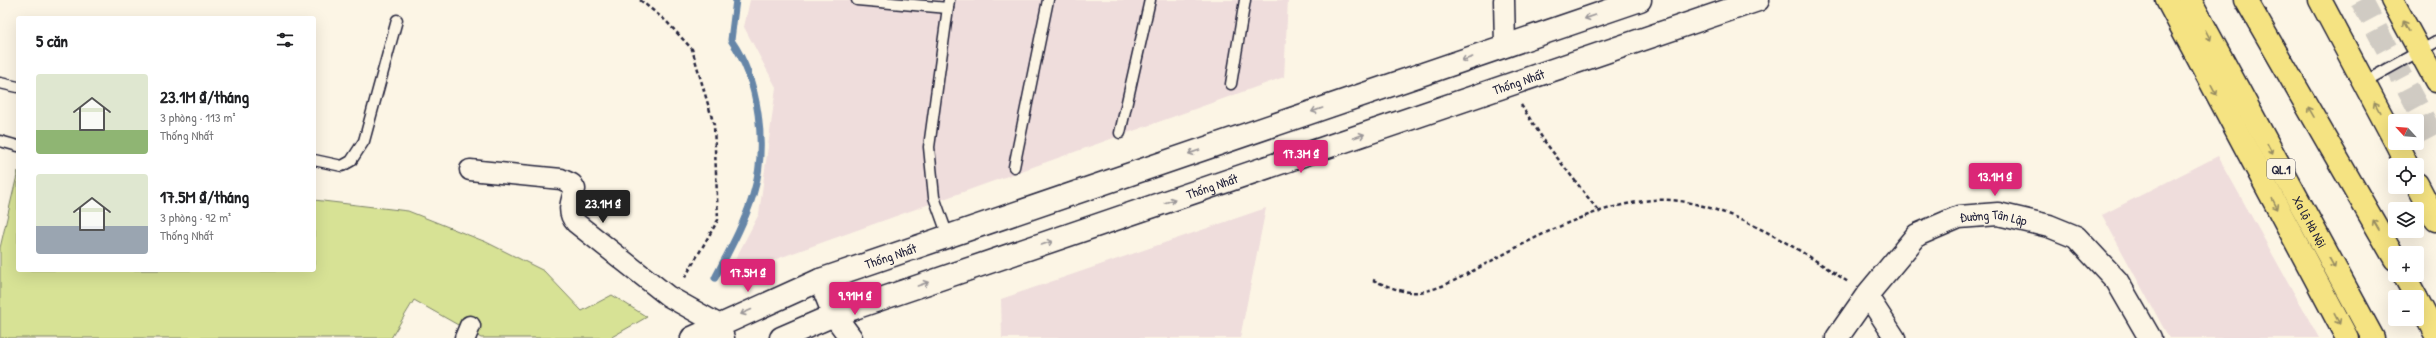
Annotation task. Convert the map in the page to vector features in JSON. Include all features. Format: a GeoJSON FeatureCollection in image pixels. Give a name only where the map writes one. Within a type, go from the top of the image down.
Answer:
{"type":"FeatureCollection","features":[{"type":"Feature","properties":{"kind":"highway","name":"Xa lộ Hà Nội"},"geometry":{"type":"LineString","coordinates":[[2190,0],[2373,338]]}},
{"type":"Feature","properties":{"kind":"highway"},"geometry":{"type":"LineString","coordinates":[[2246,0],[2388,247]]}},
{"type":"Feature","properties":{"kind":"highway"},"geometry":{"type":"LineString","coordinates":[[2320,0],[2388,128]]}},
{"type":"Feature","properties":{"kind":"highway"},"geometry":{"type":"LineString","coordinates":[[2392,0],[2428,47],[2436,81]]}},
{"type":"Feature","properties":{"kind":"highway","name":"Xa lộ Hà Nội"},"geometry":{"type":"LineString","coordinates":[[2172,9],[2347,338]]}},
{"type":"Feature","properties":{"kind":"highway"},"geometry":{"type":"LineString","coordinates":[[2422,194],[2436,220]]}},
{"type":"Feature","properties":{"kind":"highway"},"geometry":{"type":"LineString","coordinates":[[2298,246],[2317,235]]}},
{"type":"Feature","properties":{"kind":"highway"},"geometry":{"type":"LineString","coordinates":[[2424,312],[2436,335]]}},
{"type":"Feature","properties":{"kind":"main road","name":"Thống Nhất"},"geometry":{"type":"LineString","coordinates":[[692,338],[721,331],[820,280],[1640,0]]}},
{"type":"Feature","properties":{"kind":"main road","name":"Thống Nhất"},"geometry":{"type":"LineString","coordinates":[[781,338],[834,315],[1758,0]]}},
{"type":"Feature","properties":{"kind":"main road"},"geometry":{"type":"LineString","coordinates":[[2157,0],[2172,9]]}},
{"type":"Feature","properties":{"kind":"main road","name":"Đường Tân Lập"},"geometry":{"type":"LineString","coordinates":[[1837,338],[1867,295],[1917,235],[1959,217],[1998,214],[2049,226],[2076,237],[2117,281],[2150,338]]}},
{"type":"Feature","properties":{"kind":"main road"},"geometry":{"type":"LineString","coordinates":[[820,280],[834,315],[851,338]]}},
{"type":"Feature","properties":{"kind":"street"},"geometry":{"type":"LineString","coordinates":[[1504,0],[1504,46]]}},
{"type":"Feature","properties":{"kind":"street"},"geometry":{"type":"LineString","coordinates":[[470,170],[561,179],[572,184],[575,189],[569,209],[571,217],[576,223],[673,299],[721,331]]}},
{"type":"Feature","properties":{"kind":"street"},"geometry":{"type":"LineString","coordinates":[[1867,295],[1895,338]]}},
{"type":"Feature","properties":{"kind":"lane"},"geometry":{"type":"LineString","coordinates":[[857,0],[948,4],[929,147],[934,197],[948,236]]}},
{"type":"Feature","properties":{"kind":"lane"},"geometry":{"type":"LineString","coordinates":[[1014,167],[1048,0]]}},
{"type":"Feature","properties":{"kind":"lane"},"geometry":{"type":"LineString","coordinates":[[1120,133],[1150,0]]}},
{"type":"Feature","properties":{"kind":"lane"},"geometry":{"type":"LineString","coordinates":[[1231,84],[1245,0]]}},
{"type":"Feature","properties":{"kind":"lane"},"geometry":{"type":"LineString","coordinates":[[316,160],[342,166],[351,161],[364,141],[397,20]]}},
{"type":"Feature","properties":{"kind":"lane"},"geometry":{"type":"LineString","coordinates":[[2364,82],[2428,47]]}},
{"type":"Feature","properties":{"kind":"lane"},"geometry":{"type":"LineString","coordinates":[[0,83],[16,87]]}},
{"type":"Feature","properties":{"kind":"lane"},"geometry":{"type":"LineString","coordinates":[[0,141],[16,145]]}},
{"type":"Feature","properties":{"kind":"path"},"geometry":{"type":"LineString","coordinates":[[640,0],[666,21],[692,49],[714,125],[718,220],[673,299]]}},
{"type":"Feature","properties":{"kind":"path"},"geometry":{"type":"LineString","coordinates":[[1510,85],[1527,116],[1600,213]]}},
{"type":"Feature","properties":{"kind":"path"},"geometry":{"type":"LineString","coordinates":[[1373,280],[1390,287],[1419,292],[1448,283],[1547,231],[1600,213],[1654,200],[1684,202],[1709,208],[1781,239],[1867,295]]}},
{"type":"Feature","properties":{"kind":"shaded area"},"geometry":{"type":"Polygon","coordinates":[[[750,0],[1288,0],[1284,77],[726,277],[759,214],[776,87],[744,27],[750,0]]]}},
{"type":"Feature","properties":{"kind":"shaded area"},"geometry":{"type":"Polygon","coordinates":[[[2218,156],[2319,338],[2169,338],[2102,215],[2218,156]]]}},
{"type":"Feature","properties":{"kind":"shaded area"},"geometry":{"type":"Polygon","coordinates":[[[1266,208],[1240,338],[1002,338],[1001,299],[1266,208]]]}},
{"type":"Feature","properties":{"kind":"green space"},"geometry":{"type":"Polygon","coordinates":[[[16,180],[16,272],[316,272],[316,200],[408,211],[486,242],[544,271],[582,311],[612,295],[647,317],[610,338],[481,338],[414,300],[391,338],[0,338],[0,248],[16,180]]]}},
{"type":"Feature","properties":{"kind":"waterway"},"geometry":{"type":"LineString","coordinates":[[715,278],[736,237],[749,206],[758,176],[760,156],[758,114],[754,94],[741,56],[731,40],[736,0]]}},
{"type":"Feature","properties":{"kind":"tunnel"},"geometry":{"type":"LineString","coordinates":[[2361,0],[2436,142]]}}]}
